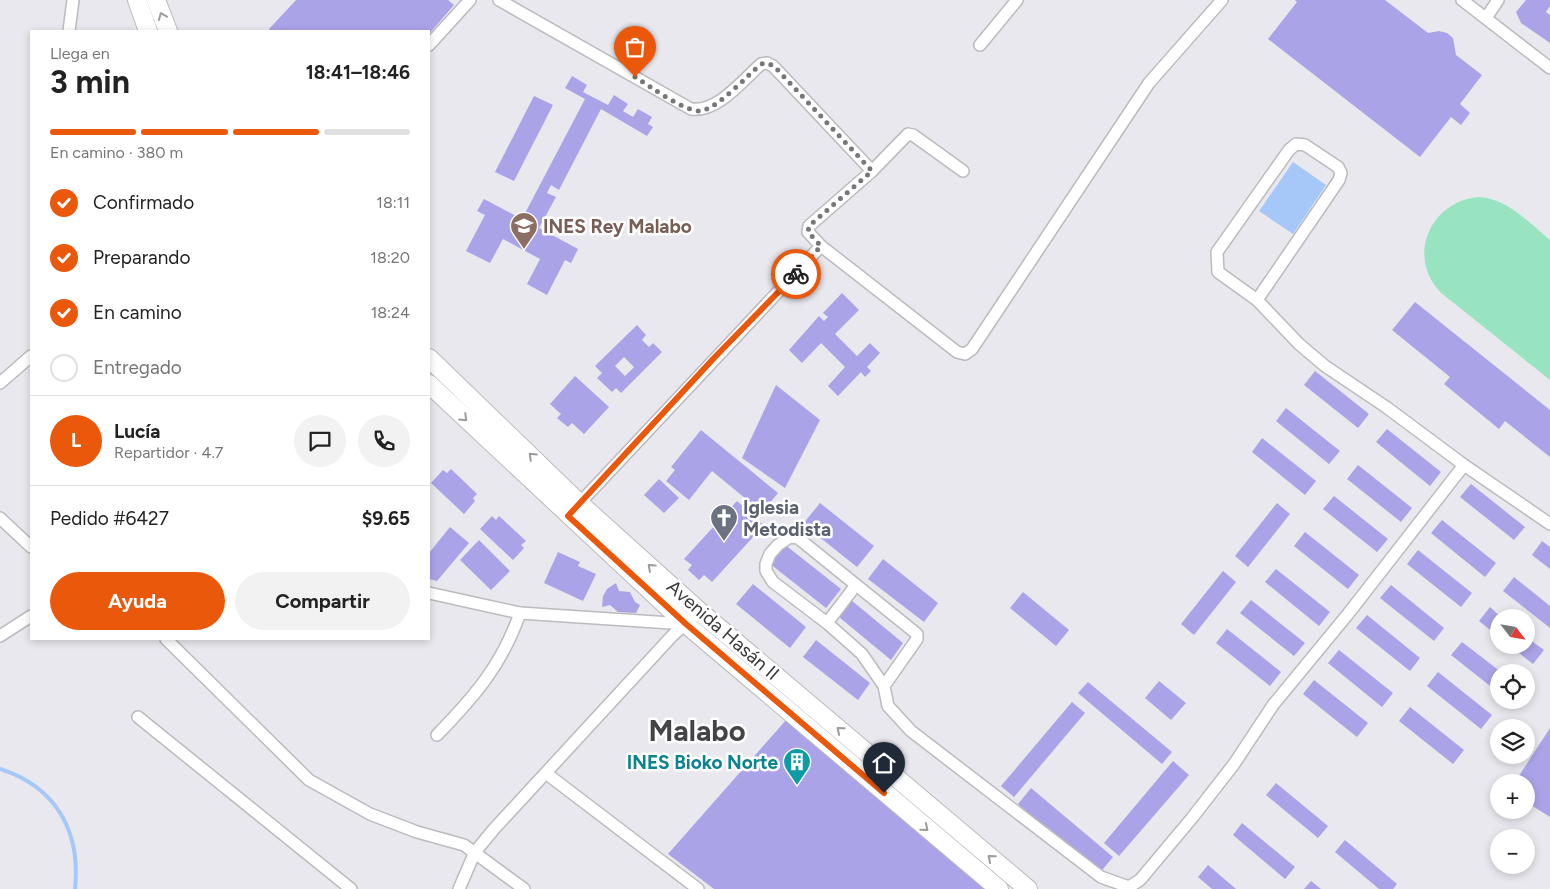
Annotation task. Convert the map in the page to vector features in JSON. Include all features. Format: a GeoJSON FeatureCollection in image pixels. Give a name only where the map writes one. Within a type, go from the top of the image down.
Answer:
{"type":"FeatureCollection","features":[{"type":"Feature","properties":{"kind":"main road"},"geometry":{"type":"LineString","coordinates":[[137,0],[148,30]]}},
{"type":"Feature","properties":{"kind":"main road"},"geometry":{"type":"LineString","coordinates":[[156,0],[168,30]]}},
{"type":"Feature","properties":{"kind":"main road","name":"Avenida Hasán II"},"geometry":{"type":"LineString","coordinates":[[430,359],[686,624],[999,889]]}},
{"type":"Feature","properties":{"kind":"main road","name":"Avenida Hasán II"},"geometry":{"type":"LineString","coordinates":[[430,385],[574,509],[699,611],[1028,889]]}},
{"type":"Feature","properties":{"kind":"street"},"geometry":{"type":"LineString","coordinates":[[69,30],[73,0]]}},
{"type":"Feature","properties":{"kind":"street"},"geometry":{"type":"LineString","coordinates":[[430,44],[470,0]]}},
{"type":"Feature","properties":{"kind":"street"},"geometry":{"type":"LineString","coordinates":[[499,0],[691,109],[701,111],[717,103],[761,64],[767,63],[774,66],[872,171]]}},
{"type":"Feature","properties":{"kind":"street"},"geometry":{"type":"LineString","coordinates":[[980,45],[1017,0]]}},
{"type":"Feature","properties":{"kind":"street"},"geometry":{"type":"LineString","coordinates":[[963,171],[913,135],[908,134],[872,171],[809,226],[808,232],[821,246],[957,352],[965,354],[972,349],[1149,83],[1222,0]]}},
{"type":"Feature","properties":{"kind":"street"},"geometry":{"type":"LineString","coordinates":[[1462,0],[1550,68]]}},
{"type":"Feature","properties":{"kind":"street"},"geometry":{"type":"LineString","coordinates":[[1486,18],[1498,0]]}},
{"type":"Feature","properties":{"kind":"street"},"geometry":{"type":"LineString","coordinates":[[1257,300],[1339,180],[1341,172],[1338,167],[1306,145],[1296,144],[1289,150],[1216,252],[1218,272],[1257,300],[1313,356],[1464,465],[1550,524]]}},
{"type":"Feature","properties":{"kind":"street"},"geometry":{"type":"LineString","coordinates":[[574,509],[821,246]]}},
{"type":"Feature","properties":{"kind":"street"},"geometry":{"type":"LineString","coordinates":[[0,383],[30,357]]}},
{"type":"Feature","properties":{"kind":"street"},"geometry":{"type":"LineString","coordinates":[[884,686],[917,639],[917,634],[798,538],[790,537],[770,554],[766,564],[766,571],[773,582],[827,623],[862,654],[884,686],[888,706],[911,731],[1100,877],[1129,887],[1140,880],[1192,818],[1234,764],[1273,705],[1348,614],[1464,465]]}},
{"type":"Feature","properties":{"kind":"street"},"geometry":{"type":"LineString","coordinates":[[0,518],[30,546]]}},
{"type":"Feature","properties":{"kind":"street"},"geometry":{"type":"LineString","coordinates":[[827,623],[856,586]]}},
{"type":"Feature","properties":{"kind":"street"},"geometry":{"type":"LineString","coordinates":[[430,593],[520,613],[686,624]]}},
{"type":"Feature","properties":{"kind":"street"},"geometry":{"type":"LineString","coordinates":[[459,889],[474,852],[672,636],[699,611]]}},
{"type":"Feature","properties":{"kind":"street"},"geometry":{"type":"LineString","coordinates":[[437,735],[490,676],[507,646],[520,613]]}},
{"type":"Feature","properties":{"kind":"street"},"geometry":{"type":"LineString","coordinates":[[0,636],[30,617]]}},
{"type":"Feature","properties":{"kind":"street"},"geometry":{"type":"LineString","coordinates":[[167,640],[309,780],[370,814],[418,832],[464,845],[524,889]]}},
{"type":"Feature","properties":{"kind":"street"},"geometry":{"type":"LineString","coordinates":[[138,717],[351,889]]}},
{"type":"Feature","properties":{"kind":"street"},"geometry":{"type":"LineString","coordinates":[[547,774],[698,889]]}},
{"type":"Feature","properties":{"kind":"green space"},"geometry":{"type":"Polygon","coordinates":[[[1479,197],[1499,202],[1517,212],[1550,240],[1550,380],[1440,292],[1430,277],[1425,262],[1425,247],[1429,232],[1437,219],[1448,208],[1462,201],[1479,197]]]}},
{"type":"Feature","properties":{"kind":"water"},"geometry":{"type":"Polygon","coordinates":[[[1293,162],[1326,185],[1293,234],[1259,211],[1293,162]]]}},
{"type":"Feature","properties":{"kind":"building"},"geometry":{"type":"Polygon","coordinates":[[[296,0],[448,0],[454,5],[430,33],[430,30],[269,29],[296,0]]]}},
{"type":"Feature","properties":{"kind":"building"},"geometry":{"type":"Polygon","coordinates":[[[1295,0],[1385,0],[1428,33],[1439,31],[1447,33],[1453,38],[1456,55],[1482,75],[1460,104],[1470,113],[1461,125],[1451,117],[1420,157],[1268,39],[1297,2],[1295,0]]]}},
{"type":"Feature","properties":{"kind":"building"},"geometry":{"type":"Polygon","coordinates":[[[1526,0],[1550,0],[1550,6],[1546,12],[1550,15],[1550,43],[1521,23],[1516,12],[1526,0]]]}},
{"type":"Feature","properties":{"kind":"building"},"geometry":{"type":"Polygon","coordinates":[[[572,76],[587,85],[583,92],[608,105],[614,95],[628,104],[623,111],[633,117],[638,109],[652,117],[648,124],[653,127],[647,136],[601,109],[559,190],[551,185],[547,193],[556,197],[539,228],[578,249],[571,263],[565,260],[547,295],[527,284],[540,259],[503,239],[490,263],[466,251],[485,215],[477,211],[484,199],[522,219],[585,99],[565,88],[572,76]]]}},
{"type":"Feature","properties":{"kind":"building"},"geometry":{"type":"Polygon","coordinates":[[[534,96],[553,105],[514,181],[495,172],[534,96]]]}},
{"type":"Feature","properties":{"kind":"building"},"geometry":{"type":"Polygon","coordinates":[[[842,293],[859,310],[835,334],[857,356],[870,343],[880,353],[867,367],[871,371],[865,377],[861,372],[838,396],[828,386],[845,367],[821,343],[802,363],[789,350],[819,316],[824,321],[828,317],[823,313],[842,293]]]}},
{"type":"Feature","properties":{"kind":"building"},"geometry":{"type":"Polygon","coordinates":[[[1415,302],[1550,410],[1550,457],[1505,421],[1499,429],[1444,384],[1450,377],[1392,330],[1415,302]]]}},
{"type":"Feature","properties":{"kind":"building"},"geometry":{"type":"Polygon","coordinates":[[[637,325],[646,335],[642,340],[649,347],[653,343],[662,352],[621,393],[616,388],[612,392],[597,378],[602,373],[595,366],[637,325]],[[624,357],[615,366],[625,376],[634,367],[624,357]]]}},
{"type":"Feature","properties":{"kind":"building"},"geometry":{"type":"Polygon","coordinates":[[[1315,371],[1369,414],[1358,428],[1304,385],[1315,371]]]}},
{"type":"Feature","properties":{"kind":"building"},"geometry":{"type":"Polygon","coordinates":[[[575,376],[609,407],[584,434],[572,423],[568,427],[557,418],[561,414],[550,404],[575,376]]]}},
{"type":"Feature","properties":{"kind":"building"},"geometry":{"type":"Polygon","coordinates":[[[776,385],[820,420],[785,488],[742,458],[776,385]]]}},
{"type":"Feature","properties":{"kind":"building"},"geometry":{"type":"Polygon","coordinates":[[[1286,408],[1340,451],[1329,464],[1276,421],[1286,408]]]}},
{"type":"Feature","properties":{"kind":"building"},"geometry":{"type":"Polygon","coordinates":[[[1387,429],[1441,472],[1430,486],[1376,442],[1387,429]]]}},
{"type":"Feature","properties":{"kind":"building"},"geometry":{"type":"Polygon","coordinates":[[[701,430],[778,493],[762,512],[712,471],[689,500],[666,481],[675,470],[671,467],[701,430]]]}},
{"type":"Feature","properties":{"kind":"building"},"geometry":{"type":"Polygon","coordinates":[[[1262,438],[1316,481],[1305,495],[1252,452],[1262,438]]]}},
{"type":"Feature","properties":{"kind":"building"},"geometry":{"type":"Polygon","coordinates":[[[1358,465],[1412,508],[1401,522],[1347,479],[1358,465]]]}},
{"type":"Feature","properties":{"kind":"building"},"geometry":{"type":"Polygon","coordinates":[[[451,469],[477,494],[473,498],[475,501],[464,514],[431,483],[443,470],[447,473],[451,469]]]}},
{"type":"Feature","properties":{"kind":"building"},"geometry":{"type":"Polygon","coordinates":[[[659,479],[679,498],[664,513],[644,495],[659,479]]]}},
{"type":"Feature","properties":{"kind":"building"},"geometry":{"type":"Polygon","coordinates":[[[1471,484],[1525,527],[1514,540],[1460,497],[1471,484]]]}},
{"type":"Feature","properties":{"kind":"building"},"geometry":{"type":"Polygon","coordinates":[[[1334,496],[1388,539],[1377,552],[1323,509],[1334,496]]]}},
{"type":"Feature","properties":{"kind":"building","name":"Iglesia Metodista"},"geometry":{"type":"Polygon","coordinates":[[[737,501],[764,525],[712,582],[704,575],[699,580],[688,570],[692,565],[684,559],[737,501]]]}},
{"type":"Feature","properties":{"kind":"building"},"geometry":{"type":"Polygon","coordinates":[[[820,503],[874,546],[857,567],[803,524],[820,503]]]}},
{"type":"Feature","properties":{"kind":"building"},"geometry":{"type":"Polygon","coordinates":[[[1277,503],[1290,514],[1248,567],[1235,556],[1277,503]]]}},
{"type":"Feature","properties":{"kind":"building"},"geometry":{"type":"Polygon","coordinates":[[[492,516],[496,520],[499,516],[526,541],[521,545],[524,548],[513,560],[480,529],[492,516]]]}},
{"type":"Feature","properties":{"kind":"building"},"geometry":{"type":"Polygon","coordinates":[[[1442,520],[1496,563],[1485,577],[1431,533],[1442,520]]]}},
{"type":"Feature","properties":{"kind":"building"},"geometry":{"type":"Polygon","coordinates":[[[450,527],[469,543],[437,581],[430,579],[430,552],[450,527]]]}},
{"type":"Feature","properties":{"kind":"building"},"geometry":{"type":"Polygon","coordinates":[[[1305,532],[1359,575],[1348,589],[1294,546],[1305,532]]]}},
{"type":"Feature","properties":{"kind":"building"},"geometry":{"type":"Polygon","coordinates":[[[479,540],[510,571],[491,590],[460,560],[479,540]]]}},
{"type":"Feature","properties":{"kind":"building"},"geometry":{"type":"Polygon","coordinates":[[[1542,541],[1550,547],[1550,569],[1532,555],[1542,541]]]}},
{"type":"Feature","properties":{"kind":"building"},"geometry":{"type":"Polygon","coordinates":[[[784,544],[841,589],[826,608],[769,563],[784,544]]]}},
{"type":"Feature","properties":{"kind":"building"},"geometry":{"type":"Polygon","coordinates":[[[1418,550],[1472,593],[1461,607],[1407,564],[1418,550]]]}},
{"type":"Feature","properties":{"kind":"building"},"geometry":{"type":"Polygon","coordinates":[[[558,552],[580,562],[578,566],[596,574],[583,601],[544,583],[558,552]]]}},
{"type":"Feature","properties":{"kind":"building"},"geometry":{"type":"Polygon","coordinates":[[[883,559],[938,603],[924,622],[868,579],[883,559]]]}},
{"type":"Feature","properties":{"kind":"building"},"geometry":{"type":"Polygon","coordinates":[[[1276,569],[1330,612],[1319,626],[1265,582],[1276,569]]]}},
{"type":"Feature","properties":{"kind":"building"},"geometry":{"type":"Polygon","coordinates":[[[1223,571],[1236,582],[1194,635],[1181,624],[1223,571]]]}},
{"type":"Feature","properties":{"kind":"building"},"geometry":{"type":"Polygon","coordinates":[[[1514,577],[1550,606],[1550,628],[1535,616],[1535,609],[1526,609],[1503,591],[1514,577]]]}},
{"type":"Feature","properties":{"kind":"building"},"geometry":{"type":"Polygon","coordinates":[[[616,583],[619,591],[630,592],[635,602],[640,605],[636,613],[618,612],[610,605],[602,607],[603,596],[607,589],[616,583]]]}},
{"type":"Feature","properties":{"kind":"building"},"geometry":{"type":"Polygon","coordinates":[[[753,584],[806,627],[790,648],[736,604],[753,584]]]}},
{"type":"Feature","properties":{"kind":"building"},"geometry":{"type":"Polygon","coordinates":[[[1391,585],[1444,628],[1434,641],[1380,598],[1391,585]]]}},
{"type":"Feature","properties":{"kind":"building"},"geometry":{"type":"Polygon","coordinates":[[[1023,592],[1069,630],[1056,646],[1010,608],[1023,592]]]}},
{"type":"Feature","properties":{"kind":"building"},"geometry":{"type":"Polygon","coordinates":[[[851,600],[903,643],[891,660],[839,617],[851,600]]]}},
{"type":"Feature","properties":{"kind":"building"},"geometry":{"type":"Polygon","coordinates":[[[1251,600],[1305,643],[1294,656],[1240,613],[1251,600]]]}},
{"type":"Feature","properties":{"kind":"building"},"geometry":{"type":"Polygon","coordinates":[[[1490,607],[1492,609],[1490,609],[1490,630],[1479,621],[1490,607]]]}},
{"type":"Feature","properties":{"kind":"building"},"geometry":{"type":"Polygon","coordinates":[[[1367,615],[1420,658],[1410,671],[1356,628],[1367,615]]]}},
{"type":"Feature","properties":{"kind":"building"},"geometry":{"type":"Polygon","coordinates":[[[1227,629],[1281,672],[1270,686],[1216,643],[1227,629]]]}},
{"type":"Feature","properties":{"kind":"building"},"geometry":{"type":"Polygon","coordinates":[[[816,640],[870,683],[858,700],[803,657],[816,640]]]}},
{"type":"Feature","properties":{"kind":"building"},"geometry":{"type":"Polygon","coordinates":[[[1462,642],[1491,664],[1490,686],[1451,655],[1462,642]]]}},
{"type":"Feature","properties":{"kind":"building"},"geometry":{"type":"Polygon","coordinates":[[[1535,644],[1544,650],[1533,664],[1520,654],[1535,654],[1535,644]]]}},
{"type":"Feature","properties":{"kind":"building"},"geometry":{"type":"Polygon","coordinates":[[[1339,650],[1393,693],[1382,707],[1328,663],[1339,650]]]}},
{"type":"Feature","properties":{"kind":"building"},"geometry":{"type":"Polygon","coordinates":[[[1438,672],[1492,715],[1481,729],[1427,686],[1438,672]]]}},
{"type":"Feature","properties":{"kind":"building"},"geometry":{"type":"Polygon","coordinates":[[[1314,680],[1368,723],[1357,737],[1303,694],[1314,680]]]}},
{"type":"Feature","properties":{"kind":"building"},"geometry":{"type":"Polygon","coordinates":[[[1159,681],[1186,703],[1171,720],[1145,698],[1159,681]]]}},
{"type":"Feature","properties":{"kind":"building"},"geometry":{"type":"Polygon","coordinates":[[[1088,682],[1172,752],[1162,764],[1078,693],[1088,682]]]}},
{"type":"Feature","properties":{"kind":"building"},"geometry":{"type":"Polygon","coordinates":[[[1072,702],[1085,713],[1014,797],[1001,786],[1072,702]]]}},
{"type":"Feature","properties":{"kind":"building"},"geometry":{"type":"Polygon","coordinates":[[[1410,707],[1464,750],[1453,764],[1399,721],[1410,707]]]}},
{"type":"Feature","properties":{"kind":"building","name":"INES Bioko Norte"},"geometry":{"type":"Polygon","coordinates":[[[787,719],[989,889],[714,889],[668,854],[787,719]]]}},
{"type":"Feature","properties":{"kind":"building"},"geometry":{"type":"Polygon","coordinates":[[[1550,728],[1550,817],[1535,808],[1535,774],[1520,774],[1527,764],[1535,764],[1535,751],[1550,728]]]}},
{"type":"Feature","properties":{"kind":"building"},"geometry":{"type":"Polygon","coordinates":[[[1173,761],[1189,775],[1119,856],[1104,843],[1173,761]]]}},
{"type":"Feature","properties":{"kind":"building"},"geometry":{"type":"Polygon","coordinates":[[[1276,783],[1328,826],[1318,838],[1266,795],[1276,783]]]}},
{"type":"Feature","properties":{"kind":"building"},"geometry":{"type":"Polygon","coordinates":[[[1031,788],[1113,857],[1099,874],[1018,804],[1031,788]]]}},
{"type":"Feature","properties":{"kind":"building"},"geometry":{"type":"Polygon","coordinates":[[[1242,823],[1295,867],[1285,879],[1233,835],[1242,823]]]}},
{"type":"Feature","properties":{"kind":"building"},"geometry":{"type":"Polygon","coordinates":[[[1345,840],[1397,884],[1393,889],[1379,889],[1335,852],[1345,840]]]}},
{"type":"Feature","properties":{"kind":"building"},"geometry":{"type":"Polygon","coordinates":[[[1208,865],[1236,889],[1212,889],[1198,877],[1208,865]]]}},
{"type":"Feature","properties":{"kind":"building"},"geometry":{"type":"Polygon","coordinates":[[[1311,881],[1321,889],[1304,889],[1311,881]]]}},
{"type":"Feature","properties":{"kind":"waterway"},"geometry":{"type":"LineString","coordinates":[[0,769],[20,777],[36,787],[61,814],[69,830],[74,848],[76,868],[75,889]]}},
{"type":"Feature","properties":{"kind":"way so far"},"geometry":{"type":"LineString","coordinates":[[635,77],[679,103],[691,109],[701,111],[717,103],[761,64],[767,63],[774,66],[844,144],[872,171],[809,226],[808,232],[821,246],[796,274]]}},
{"type":"Feature","properties":{"kind":"place","name":"INES Rey Malabo"},"geometry":{"type":"Point","coordinates":[524,250]}},
{"type":"Feature","properties":{"kind":"place","name":"Iglesia Metodista"},"geometry":{"type":"Point","coordinates":[724,542]}},
{"type":"Feature","properties":{"kind":"place","name":"INES Bioko Norte"},"geometry":{"type":"Point","coordinates":[797,786]}},
{"type":"Feature","properties":{"kind":"district","name":"Malabo"},"geometry":{"type":"Point","coordinates":[697,730]}},
{"type":"Feature","properties":{"kind":"route"},"geometry":{"type":"LineString","coordinates":[[796,274],[714,358],[588,492],[568,516],[686,624],[884,793]]}}]}
